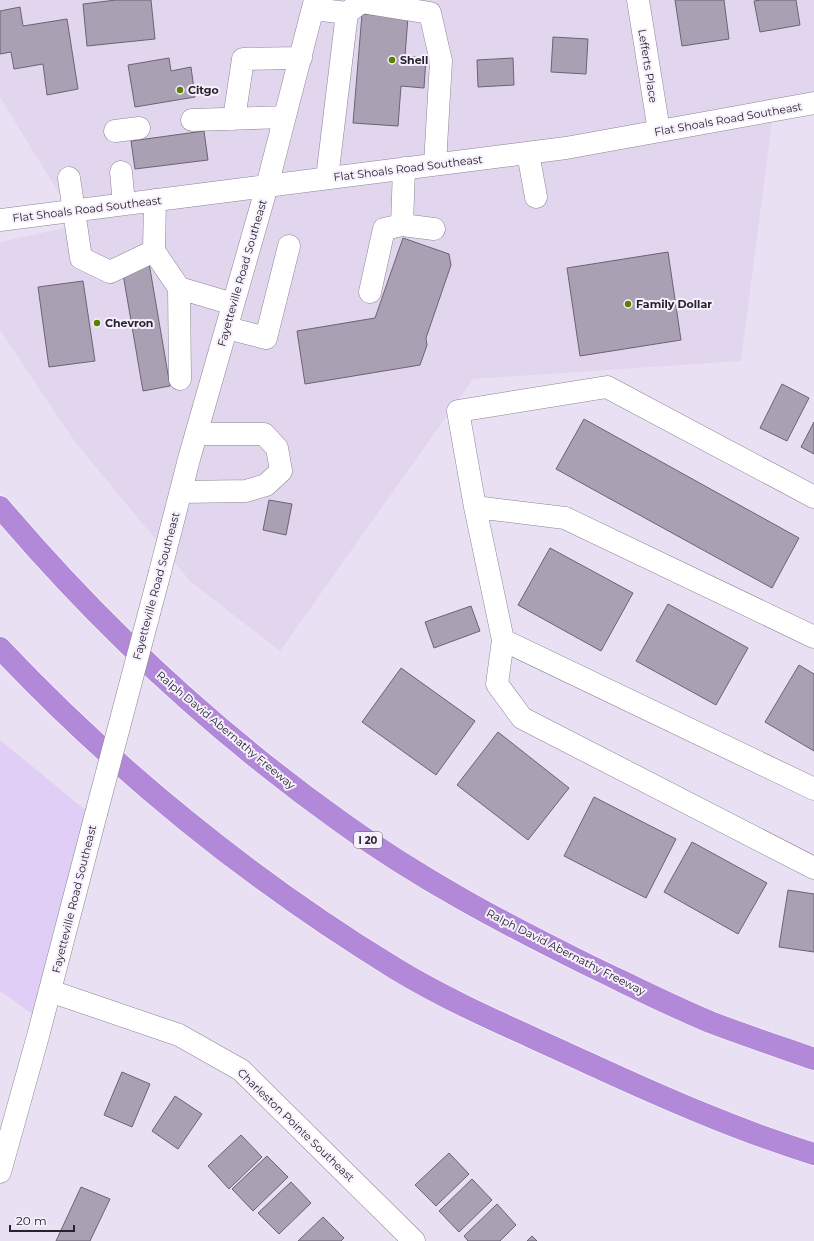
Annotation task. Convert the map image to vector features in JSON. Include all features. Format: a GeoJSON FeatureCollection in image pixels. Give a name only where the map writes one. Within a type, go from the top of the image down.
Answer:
{"type":"FeatureCollection","features":[{"type":"Feature","properties":{"kind":"highway","name":"Ralph David Abernathy Freeway"},"geometry":{"type":"LineString","coordinates":[[0,507],[98,615],[179,692],[270,769],[343,823],[425,877],[508,925],[621,981],[710,1022],[814,1059]]}},
{"type":"Feature","properties":{"kind":"highway"},"geometry":{"type":"LineString","coordinates":[[0,648],[75,723],[147,787],[224,850],[300,905],[397,970],[469,1008],[629,1082],[727,1122],[814,1154]]}},
{"type":"Feature","properties":{"kind":"street","name":"Lefferts Place"},"geometry":{"type":"LineString","coordinates":[[638,0],[659,131]]}},
{"type":"Feature","properties":{"kind":"street"},"geometry":{"type":"LineString","coordinates":[[327,178],[347,13],[361,2],[430,13],[441,61],[436,164]]}},
{"type":"Feature","properties":{"kind":"street"},"geometry":{"type":"LineString","coordinates":[[314,4],[347,13]]}},
{"type":"Feature","properties":{"kind":"street","name":"Fayetteville Road Southeast"},"geometry":{"type":"LineString","coordinates":[[0,1172],[50,991],[196,434],[267,186],[314,4]]}},
{"type":"Feature","properties":{"kind":"street"},"geometry":{"type":"LineString","coordinates":[[234,119],[243,59],[301,58]]}},
{"type":"Feature","properties":{"kind":"street","name":"Flat Shoals Road Southeast"},"geometry":{"type":"LineString","coordinates":[[0,220],[566,148],[814,103]]}},
{"type":"Feature","properties":{"kind":"street"},"geometry":{"type":"LineString","coordinates":[[192,120],[285,118]]}},
{"type":"Feature","properties":{"kind":"street"},"geometry":{"type":"LineString","coordinates":[[115,131],[139,128]]}},
{"type":"Feature","properties":{"kind":"street"},"geometry":{"type":"LineString","coordinates":[[528,153],[536,197]]}},
{"type":"Feature","properties":{"kind":"street"},"geometry":{"type":"LineString","coordinates":[[370,292],[393,227],[404,168]]}},
{"type":"Feature","properties":{"kind":"street"},"geometry":{"type":"LineString","coordinates":[[121,172],[124,204]]}},
{"type":"Feature","properties":{"kind":"street"},"geometry":{"type":"LineString","coordinates":[[68,178],[81,258],[110,272],[154,251]]}},
{"type":"Feature","properties":{"kind":"street"},"geometry":{"type":"LineString","coordinates":[[155,200],[154,251],[179,288],[174,379],[211,382]]}},
{"type":"Feature","properties":{"kind":"street"},"geometry":{"type":"LineString","coordinates":[[393,227],[434,229]]}},
{"type":"Feature","properties":{"kind":"street"},"geometry":{"type":"LineString","coordinates":[[227,328],[266,338],[289,246]]}},
{"type":"Feature","properties":{"kind":"street"},"geometry":{"type":"LineString","coordinates":[[179,288],[233,304]]}},
{"type":"Feature","properties":{"kind":"street"},"geometry":{"type":"LineString","coordinates":[[814,497],[607,387],[458,411],[475,507],[503,640],[497,684],[522,718],[814,868]]}},
{"type":"Feature","properties":{"kind":"street"},"geometry":{"type":"LineString","coordinates":[[181,492],[246,491],[266,485],[281,471],[277,448],[264,434],[196,434]]}},
{"type":"Feature","properties":{"kind":"street"},"geometry":{"type":"LineString","coordinates":[[475,507],[565,518],[814,637]]}},
{"type":"Feature","properties":{"kind":"street"},"geometry":{"type":"LineString","coordinates":[[503,640],[814,789]]}},
{"type":"Feature","properties":{"kind":"street","name":"Charleston Pointe Southeast"},"geometry":{"type":"LineString","coordinates":[[50,991],[179,1035],[241,1070],[414,1241]]}},
{"type":"Feature","properties":{"kind":"shaded area"},"geometry":{"type":"Polygon","coordinates":[[[0,0],[814,0],[814,112],[772,122],[741,361],[473,379],[280,651],[191,582],[75,442],[0,330],[0,242],[78,225],[0,97],[0,0]]]}},
{"type":"Feature","properties":{"kind":"shaded area"},"geometry":{"type":"Polygon","coordinates":[[[0,740],[105,826],[41,1020],[0,991],[0,740]]]}},
{"type":"Feature","properties":{"kind":"building"},"geometry":{"type":"Polygon","coordinates":[[[116,0],[151,0],[155,39],[87,46],[83,4],[116,0]]]}},
{"type":"Feature","properties":{"kind":"building"},"geometry":{"type":"Polygon","coordinates":[[[675,0],[724,0],[729,39],[682,46],[675,0]]]}},
{"type":"Feature","properties":{"kind":"building"},"geometry":{"type":"Polygon","coordinates":[[[796,0],[800,25],[760,32],[754,1],[796,0]]]}},
{"type":"Feature","properties":{"kind":"building"},"geometry":{"type":"Polygon","coordinates":[[[20,7],[23,26],[67,19],[78,89],[47,95],[43,64],[14,69],[11,52],[0,54],[0,11],[20,7]]]}},
{"type":"Feature","properties":{"kind":"building"},"geometry":{"type":"Polygon","coordinates":[[[362,14],[408,17],[405,56],[426,58],[424,88],[401,86],[398,126],[353,123],[362,14]]]}},
{"type":"Feature","properties":{"kind":"building"},"geometry":{"type":"Polygon","coordinates":[[[553,37],[588,39],[586,74],[551,72],[553,37]]]}},
{"type":"Feature","properties":{"kind":"building"},"geometry":{"type":"Polygon","coordinates":[[[169,58],[171,71],[191,67],[195,97],[135,107],[128,65],[169,58]]]}},
{"type":"Feature","properties":{"kind":"building"},"geometry":{"type":"Polygon","coordinates":[[[513,58],[514,85],[478,87],[477,60],[513,58]]]}},
{"type":"Feature","properties":{"kind":"building"},"geometry":{"type":"Polygon","coordinates":[[[204,131],[208,160],[135,169],[131,141],[204,131]]]}},
{"type":"Feature","properties":{"kind":"building"},"geometry":{"type":"Polygon","coordinates":[[[403,238],[449,254],[451,265],[426,338],[427,345],[420,365],[305,384],[297,331],[375,318],[403,238]]]}},
{"type":"Feature","properties":{"kind":"building"},"geometry":{"type":"Polygon","coordinates":[[[668,252],[681,340],[580,356],[567,268],[668,252]]]}},
{"type":"Feature","properties":{"kind":"building"},"geometry":{"type":"Polygon","coordinates":[[[149,263],[170,386],[143,391],[122,268],[149,263]]]}},
{"type":"Feature","properties":{"kind":"building"},"geometry":{"type":"Polygon","coordinates":[[[83,281],[95,361],[49,367],[38,287],[83,281]]]}},
{"type":"Feature","properties":{"kind":"building"},"geometry":{"type":"Polygon","coordinates":[[[782,384],[809,398],[787,441],[760,428],[782,384]]]}},
{"type":"Feature","properties":{"kind":"building"},"geometry":{"type":"Polygon","coordinates":[[[584,419],[799,538],[772,588],[556,469],[584,419]]]}},
{"type":"Feature","properties":{"kind":"building"},"geometry":{"type":"Polygon","coordinates":[[[814,422],[814,454],[801,447],[814,422]]]}},
{"type":"Feature","properties":{"kind":"building"},"geometry":{"type":"Polygon","coordinates":[[[269,500],[292,504],[286,535],[263,530],[269,500]]]}},
{"type":"Feature","properties":{"kind":"building"},"geometry":{"type":"Polygon","coordinates":[[[550,548],[633,593],[601,651],[518,605],[550,548]]]}},
{"type":"Feature","properties":{"kind":"building"},"geometry":{"type":"Polygon","coordinates":[[[668,604],[748,648],[716,705],[636,661],[668,604]]]}},
{"type":"Feature","properties":{"kind":"building"},"geometry":{"type":"Polygon","coordinates":[[[471,606],[480,631],[434,648],[425,622],[471,606]]]}},
{"type":"Feature","properties":{"kind":"building"},"geometry":{"type":"Polygon","coordinates":[[[799,665],[814,674],[814,751],[765,722],[799,665]]]}},
{"type":"Feature","properties":{"kind":"building"},"geometry":{"type":"Polygon","coordinates":[[[401,668],[475,721],[436,775],[362,722],[401,668]]]}},
{"type":"Feature","properties":{"kind":"building"},"geometry":{"type":"Polygon","coordinates":[[[498,732],[569,788],[528,840],[457,785],[498,732]]]}},
{"type":"Feature","properties":{"kind":"building"},"geometry":{"type":"Polygon","coordinates":[[[594,797],[676,839],[646,898],[564,856],[594,797]]]}},
{"type":"Feature","properties":{"kind":"building"},"geometry":{"type":"Polygon","coordinates":[[[692,842],[767,883],[738,934],[664,892],[692,842]]]}},
{"type":"Feature","properties":{"kind":"building"},"geometry":{"type":"Polygon","coordinates":[[[788,890],[814,894],[814,952],[779,947],[788,890]]]}},
{"type":"Feature","properties":{"kind":"building"},"geometry":{"type":"Polygon","coordinates":[[[122,1072],[150,1084],[132,1127],[104,1115],[122,1072]]]}},
{"type":"Feature","properties":{"kind":"building"},"geometry":{"type":"Polygon","coordinates":[[[175,1096],[202,1114],[178,1149],[152,1131],[175,1096]]]}},
{"type":"Feature","properties":{"kind":"building"},"geometry":{"type":"Polygon","coordinates":[[[241,1135],[262,1157],[229,1189],[208,1166],[241,1135]]]}},
{"type":"Feature","properties":{"kind":"building"},"geometry":{"type":"Polygon","coordinates":[[[449,1153],[469,1174],[436,1206],[415,1185],[449,1153]]]}},
{"type":"Feature","properties":{"kind":"building"},"geometry":{"type":"Polygon","coordinates":[[[267,1156],[288,1177],[253,1211],[232,1189],[267,1156]]]}},
{"type":"Feature","properties":{"kind":"building"},"geometry":{"type":"Polygon","coordinates":[[[472,1179],[492,1200],[459,1232],[439,1211],[472,1179]]]}},
{"type":"Feature","properties":{"kind":"building"},"geometry":{"type":"Polygon","coordinates":[[[291,1182],[311,1203],[279,1234],[258,1213],[291,1182]]]}},
{"type":"Feature","properties":{"kind":"building"},"geometry":{"type":"Polygon","coordinates":[[[81,1187],[110,1199],[90,1241],[56,1241],[81,1187]]]}},
{"type":"Feature","properties":{"kind":"building"},"geometry":{"type":"Polygon","coordinates":[[[497,1204],[516,1225],[500,1241],[468,1241],[464,1236],[497,1204]]]}},
{"type":"Feature","properties":{"kind":"building"},"geometry":{"type":"Polygon","coordinates":[[[323,1217],[344,1238],[341,1241],[298,1241],[323,1217]]]}},
{"type":"Feature","properties":{"kind":"building"},"geometry":{"type":"Polygon","coordinates":[[[532,1236],[537,1241],[527,1241],[532,1236]]]}},
{"type":"Feature","properties":{"kind":"place","name":"Shell"},"geometry":{"type":"Point","coordinates":[392,60]}},
{"type":"Feature","properties":{"kind":"place","name":"Citgo"},"geometry":{"type":"Point","coordinates":[180,90]}},
{"type":"Feature","properties":{"kind":"place","name":"Family Dollar"},"geometry":{"type":"Point","coordinates":[628,304]}},
{"type":"Feature","properties":{"kind":"place","name":"Chevron"},"geometry":{"type":"Point","coordinates":[97,323]}}]}
